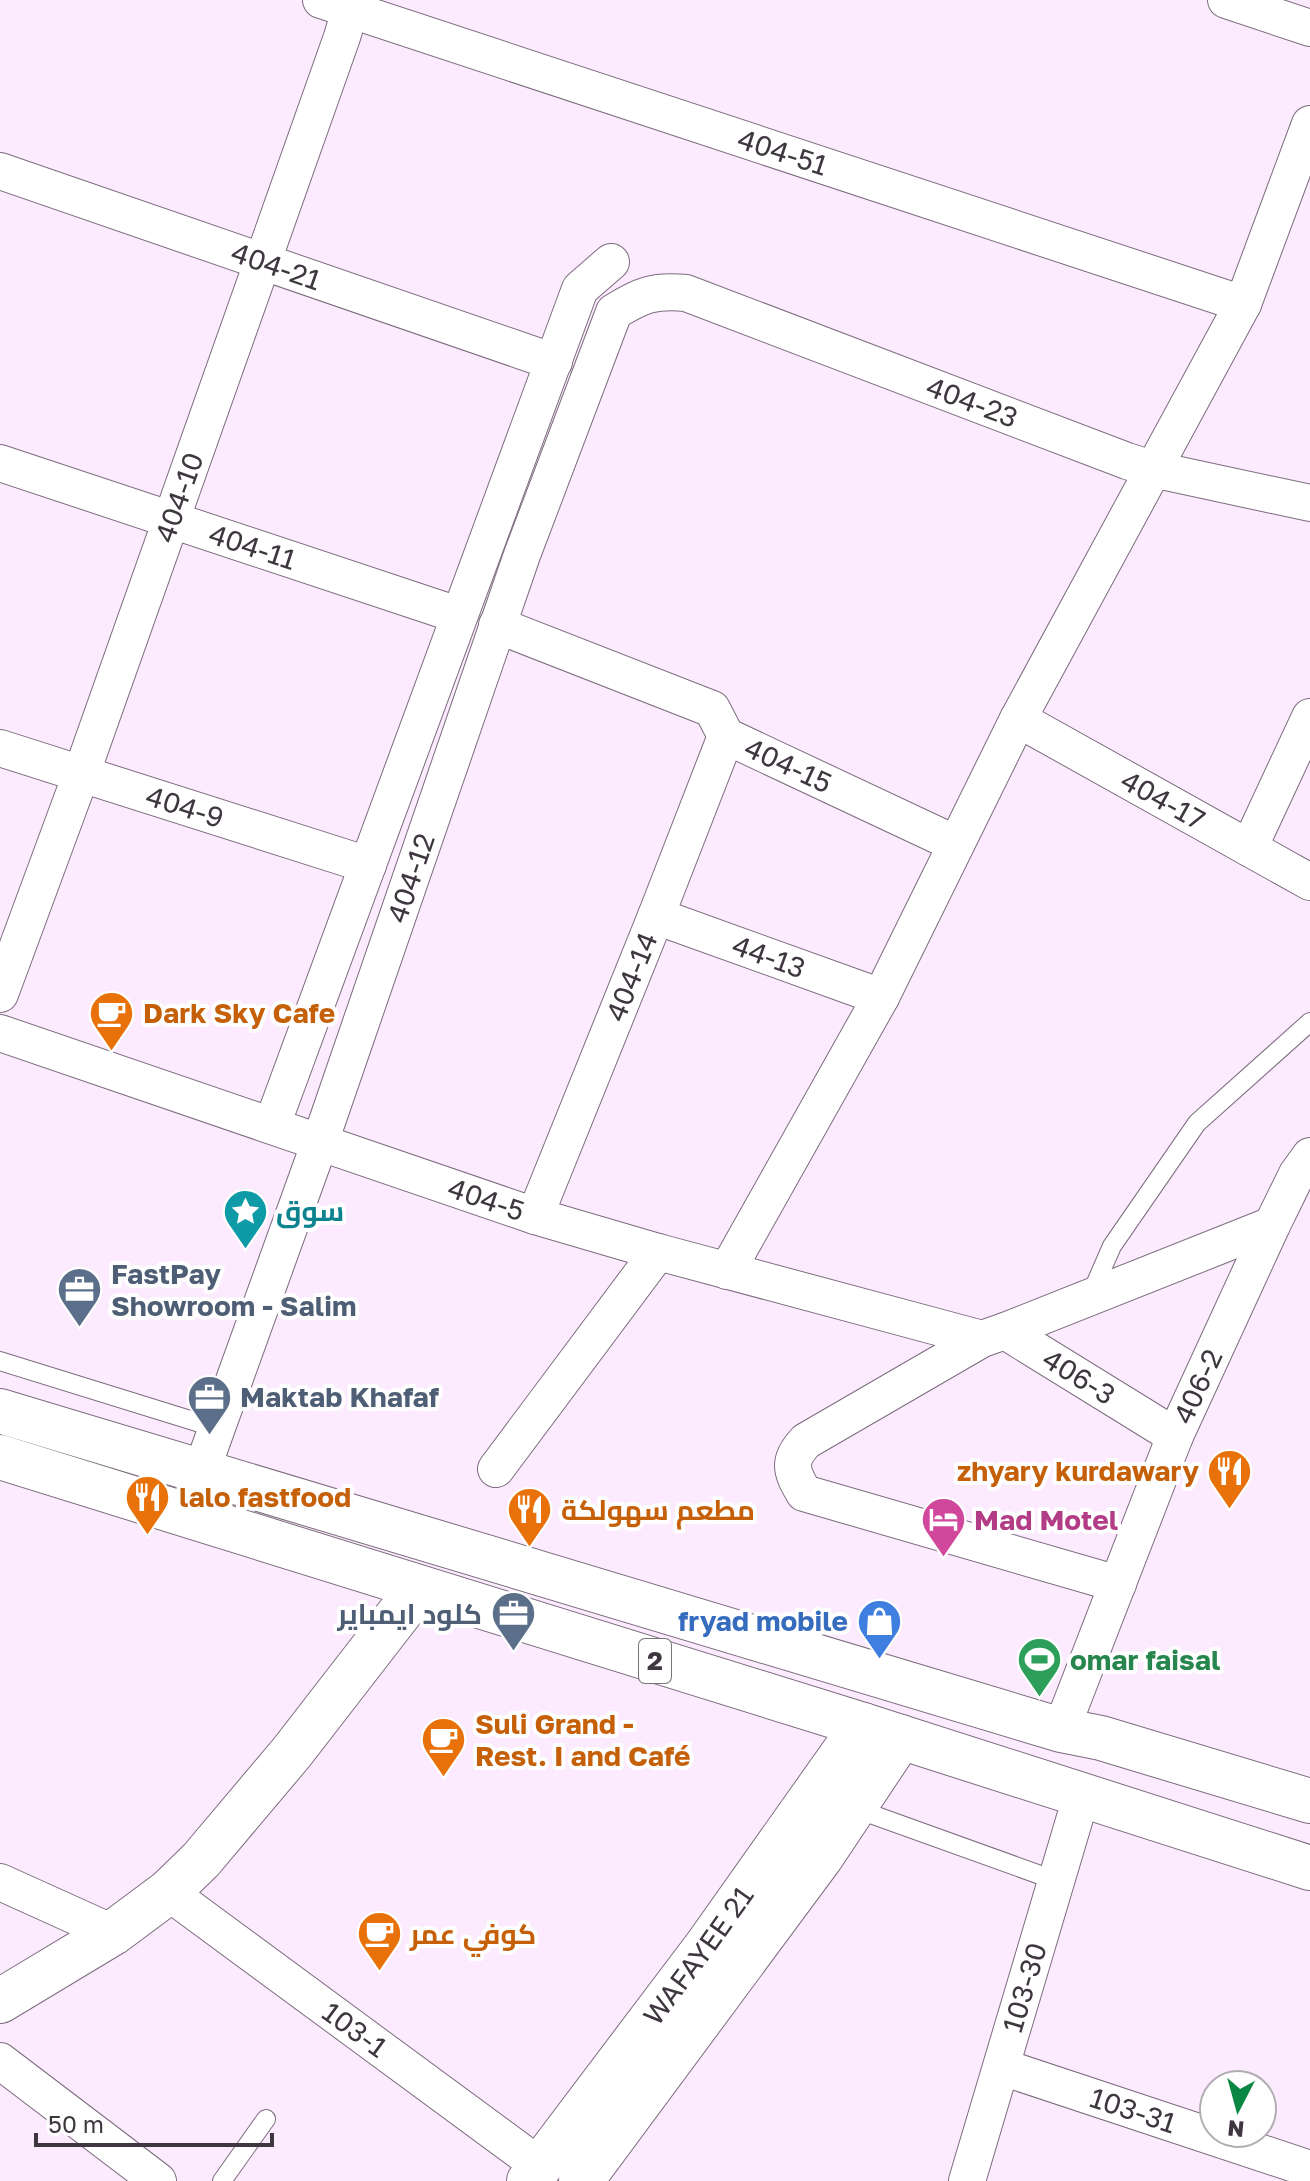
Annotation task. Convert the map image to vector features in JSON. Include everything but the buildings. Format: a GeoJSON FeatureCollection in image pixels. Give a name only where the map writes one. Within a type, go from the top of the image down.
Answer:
{"type":"FeatureCollection","features":[{"type":"Feature","properties":{"kind":"main road","name":"2"},"geometry":{"type":"LineString","coordinates":[[0,1411],[1061,1730],[1101,1738],[1310,1801]]}},
{"type":"Feature","properties":{"kind":"main road","name":"2"},"geometry":{"type":"LineString","coordinates":[[0,1457],[882,1731],[1310,1868]]}},
{"type":"Feature","properties":{"kind":"main road"},"geometry":{"type":"LineString","coordinates":[[0,2001],[113,1933],[168,1892],[201,1860],[240,1816],[419,1588]]}},
{"type":"Feature","properties":{"kind":"main road","name":"WAFAYEE 21"},"geometry":{"type":"LineString","coordinates":[[581,2181],[786,1905],[854,1808],[882,1731]]}},
{"type":"Feature","properties":{"kind":"main road","name":"WAFAYEE 21"},"geometry":{"type":"LineString","coordinates":[[535,2174],[708,1944],[882,1731]]}},
{"type":"Feature","properties":{"kind":"street"},"geometry":{"type":"LineString","coordinates":[[1226,0],[1310,28]]}},
{"type":"Feature","properties":{"kind":"street","name":"404-10"},"geometry":{"type":"LineString","coordinates":[[0,994],[82,772],[262,261],[341,4]]}},
{"type":"Feature","properties":{"kind":"street","name":"404-51"},"geometry":{"type":"LineString","coordinates":[[341,4],[1243,304]]}},
{"type":"Feature","properties":{"kind":"street"},"geometry":{"type":"LineString","coordinates":[[727,1271],[881,997],[1018,719],[1243,304],[1310,124]]}},
{"type":"Feature","properties":{"kind":"street","name":"404-21"},"geometry":{"type":"LineString","coordinates":[[0,171],[554,362]]}},
{"type":"Feature","properties":{"kind":"street"},"geometry":{"type":"LineString","coordinates":[[272,1125],[580,289],[611,262]]}},
{"type":"Feature","properties":{"kind":"street","name":"404-23"},"geometry":{"type":"LineString","coordinates":[[638,297],[663,291],[686,293],[1152,469],[1310,503]]}},
{"type":"Feature","properties":{"kind":"street","name":"404-12"},"geometry":{"type":"LineString","coordinates":[[201,1472],[320,1142],[497,625],[614,312],[638,297]]}},
{"type":"Feature","properties":{"kind":"street","name":"404-11"},"geometry":{"type":"LineString","coordinates":[[0,463],[458,615]]}},
{"type":"Feature","properties":{"kind":"street","name":"404-15"},"geometry":{"type":"LineString","coordinates":[[497,625],[712,709],[726,736],[956,844]]}},
{"type":"Feature","properties":{"kind":"street"},"geometry":{"type":"LineString","coordinates":[[1249,848],[1310,717]]}},
{"type":"Feature","properties":{"kind":"street","name":"404-17"},"geometry":{"type":"LineString","coordinates":[[1018,719],[1310,882]]}},
{"type":"Feature","properties":{"kind":"street","name":"404-14"},"geometry":{"type":"LineString","coordinates":[[535,1216],[726,736]]}},
{"type":"Feature","properties":{"kind":"street","name":"404-9"},"geometry":{"type":"LineString","coordinates":[[0,748],[368,865]]}},
{"type":"Feature","properties":{"kind":"street","name":"44-13"},"geometry":{"type":"LineString","coordinates":[[656,916],[881,997]]}},
{"type":"Feature","properties":{"kind":"street","name":"404-5"},"geometry":{"type":"LineString","coordinates":[[0,1033],[535,1216],[727,1271],[994,1335]]}},
{"type":"Feature","properties":{"kind":"street","name":"406-2"},"geometry":{"type":"LineString","coordinates":[[1061,1730],[1175,1436],[1272,1225],[1297,1174],[1310,1156]]}},
{"type":"Feature","properties":{"kind":"street"},"geometry":{"type":"LineString","coordinates":[[1118,1584],[804,1493],[792,1467],[795,1453],[806,1441],[994,1335],[1272,1225]]}},
{"type":"Feature","properties":{"kind":"street"},"geometry":{"type":"LineString","coordinates":[[496,1469],[658,1252]]}},
{"type":"Feature","properties":{"kind":"street","name":"406-3"},"geometry":{"type":"LineString","coordinates":[[994,1335],[1175,1436]]}},
{"type":"Feature","properties":{"kind":"street","name":"103-30"},"geometry":{"type":"LineString","coordinates":[[967,2181],[1082,1794]]}},
{"type":"Feature","properties":{"kind":"street"},"geometry":{"type":"LineString","coordinates":[[0,1882],[113,1933]]}},
{"type":"Feature","properties":{"kind":"street","name":"103-1"},"geometry":{"type":"LineString","coordinates":[[168,1892],[535,2174]]}},
{"type":"Feature","properties":{"kind":"street"},"geometry":{"type":"LineString","coordinates":[[0,2061],[158,2181]]}},
{"type":"Feature","properties":{"kind":"street","name":"103-31"},"geometry":{"type":"LineString","coordinates":[[1002,2067],[1310,2169]]}},
{"type":"Feature","properties":{"kind":"lane"},"geometry":{"type":"LineString","coordinates":[[1090,1297],[1112,1246],[1197,1123],[1310,1022]]}},
{"type":"Feature","properties":{"kind":"lane"},"geometry":{"type":"LineString","coordinates":[[0,1361],[216,1428]]}},
{"type":"Feature","properties":{"kind":"lane"},"geometry":{"type":"LineString","coordinates":[[854,1808],[1057,1881]]}},
{"type":"Feature","properties":{"kind":"lane"},"geometry":{"type":"LineString","coordinates":[[222,2181],[266,2119]]}},
{"type":"Feature","properties":{"kind":"place","name":"Dark Sky Cafe"},"geometry":{"type":"Point","coordinates":[112,1052]}},
{"type":"Feature","properties":{"kind":"place","name":"سوق"},"geometry":{"type":"Point","coordinates":[245,1250]}},
{"type":"Feature","properties":{"kind":"place","name":"FastPay Showroom - Salim"},"geometry":{"type":"Point","coordinates":[80,1329]}},
{"type":"Feature","properties":{"kind":"place","name":"Maktab Khafaf"},"geometry":{"type":"Point","coordinates":[209,1436]}},
{"type":"Feature","properties":{"kind":"place","name":"zhyary kurdawary"},"geometry":{"type":"Point","coordinates":[1230,1510]}},
{"type":"Feature","properties":{"kind":"place","name":"lalo fastfood"},"geometry":{"type":"Point","coordinates":[148,1536]}},
{"type":"Feature","properties":{"kind":"place","name":"مطعم سهولكة"},"geometry":{"type":"Point","coordinates":[530,1549]}},
{"type":"Feature","properties":{"kind":"place","name":"Mad Motel"},"geometry":{"type":"Point","coordinates":[943,1559]}},
{"type":"Feature","properties":{"kind":"place","name":"كلود ايمباير"},"geometry":{"type":"Point","coordinates":[513,1653]}},
{"type":"Feature","properties":{"kind":"place","name":"fryad mobile"},"geometry":{"type":"Point","coordinates":[879,1660]}},
{"type":"Feature","properties":{"kind":"place","name":"omar faisal"},"geometry":{"type":"Point","coordinates":[1039,1699]}},
{"type":"Feature","properties":{"kind":"place","name":"Suli Grand - Rest. I and Café"},"geometry":{"type":"Point","coordinates":[444,1779]}},
{"type":"Feature","properties":{"kind":"place","name":"كوفي عمر"},"geometry":{"type":"Point","coordinates":[379,1973]}}]}
